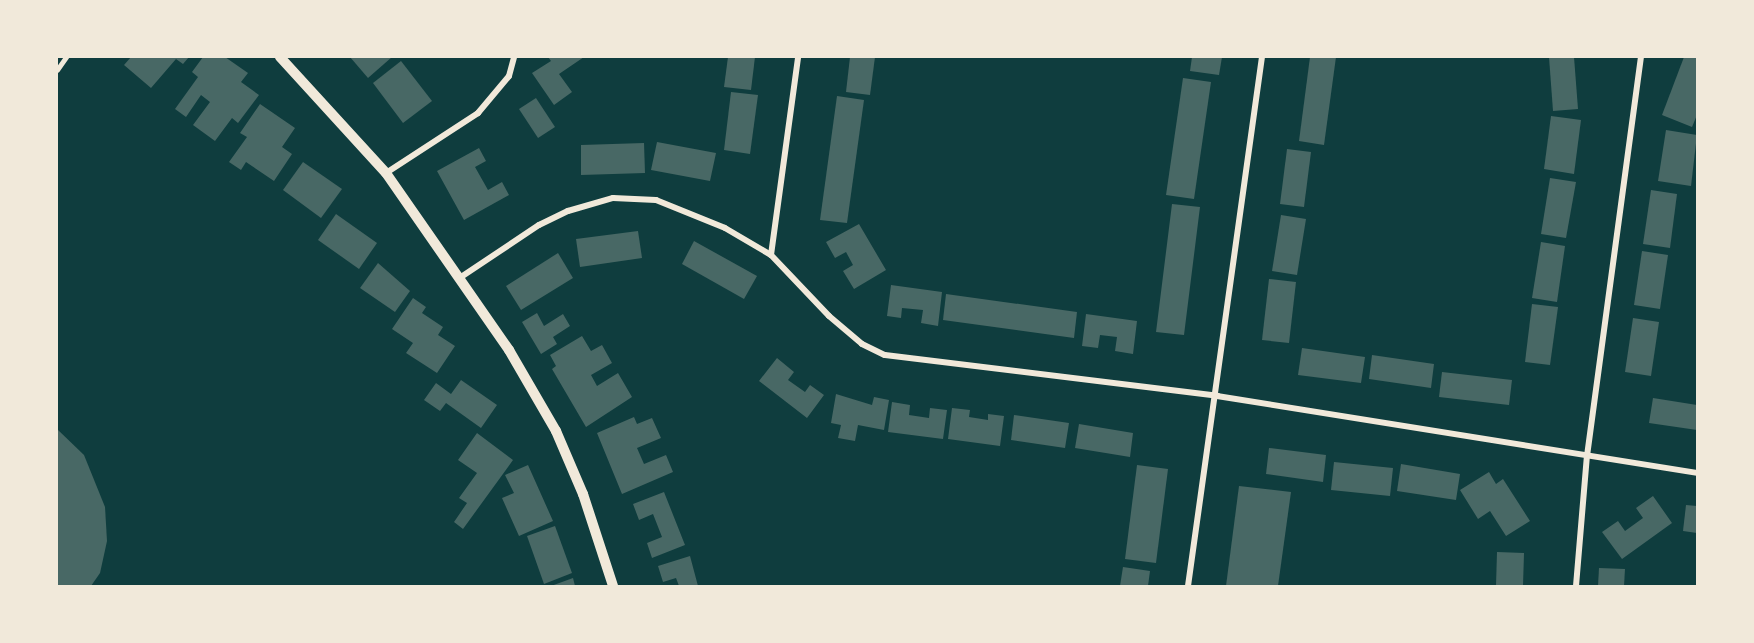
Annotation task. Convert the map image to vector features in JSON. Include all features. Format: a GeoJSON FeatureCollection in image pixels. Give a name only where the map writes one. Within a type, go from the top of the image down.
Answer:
{"type":"FeatureCollection","features":[{"type":"Feature","properties":{"kind":"street"},"geometry":{"type":"LineString","coordinates":[[280,57],[386,173],[460,277],[556,431],[583,494],[613,586]]}},
{"type":"Feature","properties":{"kind":"street"},"geometry":{"type":"LineString","coordinates":[[386,173],[478,113],[509,76],[514,57]]}},
{"type":"Feature","properties":{"kind":"street"},"geometry":{"type":"LineString","coordinates":[[771,255],[798,57]]}},
{"type":"Feature","properties":{"kind":"street"},"geometry":{"type":"LineString","coordinates":[[1188,586],[1217,396],[1262,57]]}},
{"type":"Feature","properties":{"kind":"street"},"geometry":{"type":"LineString","coordinates":[[1576,586],[1587,456],[1641,57]]}},
{"type":"Feature","properties":{"kind":"street"},"geometry":{"type":"LineString","coordinates":[[460,277],[539,225],[568,211],[613,198],[656,200],[725,228],[771,255],[829,316],[862,344],[885,355],[1217,396],[1697,473]]}},
{"type":"Feature","properties":{"kind":"lane"},"geometry":{"type":"LineString","coordinates":[[57,70],[66,57]]}},
{"type":"Feature","properties":{"kind":"building"},"geometry":{"type":"Polygon","coordinates":[[[131,57],[189,57],[183,64],[176,59],[151,88],[124,65],[131,57]]]}},
{"type":"Feature","properties":{"kind":"building"},"geometry":{"type":"Polygon","coordinates":[[[203,57],[225,57],[248,73],[241,82],[259,95],[238,123],[232,118],[215,141],[193,125],[210,102],[201,95],[186,117],[175,109],[198,77],[192,72],[203,57]]]}},
{"type":"Feature","properties":{"kind":"building"},"geometry":{"type":"Polygon","coordinates":[[[350,57],[392,57],[368,78],[350,57]]]}},
{"type":"Feature","properties":{"kind":"building"},"geometry":{"type":"Polygon","coordinates":[[[548,57],[584,57],[559,74],[572,92],[554,105],[532,73],[551,61],[548,57]]]}},
{"type":"Feature","properties":{"kind":"building"},"geometry":{"type":"Polygon","coordinates":[[[728,57],[755,57],[751,90],[724,87],[728,57]]]}},
{"type":"Feature","properties":{"kind":"building"},"geometry":{"type":"Polygon","coordinates":[[[850,57],[875,57],[870,95],[846,92],[850,57]]]}},
{"type":"Feature","properties":{"kind":"building"},"geometry":{"type":"Polygon","coordinates":[[[1192,57],[1222,57],[1219,75],[1190,71],[1192,57]]]}},
{"type":"Feature","properties":{"kind":"building"},"geometry":{"type":"Polygon","coordinates":[[[1310,57],[1336,57],[1324,145],[1299,141],[1310,57]]]}},
{"type":"Feature","properties":{"kind":"building"},"geometry":{"type":"Polygon","coordinates":[[[1549,57],[1574,57],[1578,109],[1553,111],[1549,57]]]}},
{"type":"Feature","properties":{"kind":"building"},"geometry":{"type":"Polygon","coordinates":[[[1684,57],[1697,58],[1697,115],[1692,127],[1662,115],[1684,57]]]}},
{"type":"Feature","properties":{"kind":"building"},"geometry":{"type":"Polygon","coordinates":[[[401,61],[432,101],[403,123],[373,83],[401,61]]]}},
{"type":"Feature","properties":{"kind":"building"},"geometry":{"type":"Polygon","coordinates":[[[1183,78],[1211,82],[1194,199],[1166,195],[1183,78]]]}},
{"type":"Feature","properties":{"kind":"building"},"geometry":{"type":"Polygon","coordinates":[[[731,92],[758,95],[750,154],[724,150],[731,92]]]}},
{"type":"Feature","properties":{"kind":"building"},"geometry":{"type":"Polygon","coordinates":[[[837,96],[864,100],[847,223],[820,220],[837,96]]]}},
{"type":"Feature","properties":{"kind":"building"},"geometry":{"type":"Polygon","coordinates":[[[536,98],[555,127],[538,138],[519,109],[536,98]]]}},
{"type":"Feature","properties":{"kind":"building"},"geometry":{"type":"Polygon","coordinates":[[[260,104],[295,128],[282,147],[292,154],[274,181],[246,162],[241,170],[229,162],[247,137],[240,133],[260,104]]]}},
{"type":"Feature","properties":{"kind":"building"},"geometry":{"type":"Polygon","coordinates":[[[1551,116],[1581,120],[1574,174],[1544,169],[1551,116]]]}},
{"type":"Feature","properties":{"kind":"building"},"geometry":{"type":"Polygon","coordinates":[[[1666,130],[1697,135],[1691,186],[1658,181],[1666,130]]]}},
{"type":"Feature","properties":{"kind":"building"},"geometry":{"type":"Polygon","coordinates":[[[657,142],[716,153],[710,181],[651,170],[657,142]]]}},
{"type":"Feature","properties":{"kind":"building"},"geometry":{"type":"Polygon","coordinates":[[[644,143],[645,173],[581,175],[581,145],[644,143]]]}},
{"type":"Feature","properties":{"kind":"building"},"geometry":{"type":"Polygon","coordinates":[[[479,148],[486,161],[475,167],[488,190],[502,182],[509,195],[464,220],[437,171],[479,148]]]}},
{"type":"Feature","properties":{"kind":"building"},"geometry":{"type":"Polygon","coordinates":[[[1287,149],[1311,152],[1304,207],[1280,204],[1287,149]]]}},
{"type":"Feature","properties":{"kind":"building"},"geometry":{"type":"Polygon","coordinates":[[[303,162],[342,189],[321,218],[283,190],[303,162]]]}},
{"type":"Feature","properties":{"kind":"building"},"geometry":{"type":"Polygon","coordinates":[[[1550,178],[1576,182],[1566,238],[1541,234],[1550,178]]]}},
{"type":"Feature","properties":{"kind":"building"},"geometry":{"type":"Polygon","coordinates":[[[1651,190],[1677,194],[1670,248],[1643,244],[1651,190]]]}},
{"type":"Feature","properties":{"kind":"building"},"geometry":{"type":"Polygon","coordinates":[[[1172,204],[1200,207],[1184,335],[1156,332],[1172,204]]]}},
{"type":"Feature","properties":{"kind":"building"},"geometry":{"type":"Polygon","coordinates":[[[336,214],[377,243],[359,269],[318,240],[336,214]]]}},
{"type":"Feature","properties":{"kind":"building"},"geometry":{"type":"Polygon","coordinates":[[[1281,215],[1306,219],[1297,275],[1272,271],[1281,215]]]}},
{"type":"Feature","properties":{"kind":"building"},"geometry":{"type":"Polygon","coordinates":[[[859,224],[886,270],[854,289],[843,271],[853,265],[846,252],[835,258],[826,242],[859,224]]]}},
{"type":"Feature","properties":{"kind":"building"},"geometry":{"type":"Polygon","coordinates":[[[638,231],[642,258],[580,267],[576,239],[638,231]]]}},
{"type":"Feature","properties":{"kind":"building"},"geometry":{"type":"Polygon","coordinates":[[[694,241],[757,276],[744,299],[682,264],[694,241]]]}},
{"type":"Feature","properties":{"kind":"building"},"geometry":{"type":"Polygon","coordinates":[[[1541,242],[1565,246],[1557,302],[1532,298],[1541,242]]]}},
{"type":"Feature","properties":{"kind":"building"},"geometry":{"type":"Polygon","coordinates":[[[1642,251],[1668,255],[1660,309],[1634,305],[1642,251]]]}},
{"type":"Feature","properties":{"kind":"building"},"geometry":{"type":"Polygon","coordinates":[[[558,253],[573,278],[521,310],[506,286],[558,253]]]}},
{"type":"Feature","properties":{"kind":"building"},"geometry":{"type":"Polygon","coordinates":[[[378,263],[410,291],[395,312],[360,288],[378,263]]]}},
{"type":"Feature","properties":{"kind":"building"},"geometry":{"type":"Polygon","coordinates":[[[1269,279],[1296,282],[1289,343],[1262,340],[1269,279]]]}},
{"type":"Feature","properties":{"kind":"building"},"geometry":{"type":"Polygon","coordinates":[[[891,285],[942,292],[938,326],[921,323],[923,310],[902,308],[901,318],[887,316],[891,285]]]}},
{"type":"Feature","properties":{"kind":"building"},"geometry":{"type":"Polygon","coordinates":[[[946,294],[1077,312],[1074,338],[943,320],[946,294]]]}},
{"type":"Feature","properties":{"kind":"building"},"geometry":{"type":"Polygon","coordinates":[[[413,298],[426,307],[422,313],[443,327],[438,335],[455,346],[437,373],[406,353],[413,343],[392,329],[413,298]]]}},
{"type":"Feature","properties":{"kind":"building"},"geometry":{"type":"Polygon","coordinates":[[[1532,304],[1558,307],[1550,365],[1525,362],[1532,304]]]}},
{"type":"Feature","properties":{"kind":"building"},"geometry":{"type":"Polygon","coordinates":[[[537,313],[544,326],[563,314],[570,326],[553,337],[557,344],[541,354],[522,322],[537,313]]]}},
{"type":"Feature","properties":{"kind":"building"},"geometry":{"type":"Polygon","coordinates":[[[1086,314],[1137,321],[1133,354],[1115,351],[1117,337],[1100,335],[1098,348],[1082,346],[1086,314]]]}},
{"type":"Feature","properties":{"kind":"building"},"geometry":{"type":"Polygon","coordinates":[[[1633,318],[1659,322],[1651,376],[1625,372],[1633,318]]]}},
{"type":"Feature","properties":{"kind":"building"},"geometry":{"type":"Polygon","coordinates":[[[582,336],[591,351],[602,345],[612,363],[591,375],[597,386],[618,373],[632,397],[586,427],[552,369],[556,366],[550,355],[582,336]]]}},
{"type":"Feature","properties":{"kind":"building"},"geometry":{"type":"Polygon","coordinates":[[[1302,348],[1365,357],[1361,383],[1298,375],[1302,348]]]}},
{"type":"Feature","properties":{"kind":"building"},"geometry":{"type":"Polygon","coordinates":[[[1372,355],[1434,364],[1431,388],[1369,379],[1372,355]]]}},
{"type":"Feature","properties":{"kind":"building"},"geometry":{"type":"Polygon","coordinates":[[[777,358],[794,372],[788,380],[805,392],[810,385],[824,395],[807,418],[759,381],[777,358]]]}},
{"type":"Feature","properties":{"kind":"building"},"geometry":{"type":"Polygon","coordinates":[[[1442,372],[1512,380],[1509,405],[1439,397],[1442,372]]]}},
{"type":"Feature","properties":{"kind":"building"},"geometry":{"type":"Polygon","coordinates":[[[461,380],[497,405],[481,428],[446,403],[440,411],[424,400],[436,383],[451,394],[461,380]]]}},
{"type":"Feature","properties":{"kind":"building"},"geometry":{"type":"Polygon","coordinates":[[[836,394],[872,405],[874,397],[889,400],[884,430],[858,425],[855,441],[838,438],[841,425],[831,423],[836,394]]]}},
{"type":"Feature","properties":{"kind":"building"},"geometry":{"type":"Polygon","coordinates":[[[1653,398],[1697,405],[1697,430],[1649,423],[1653,398]]]}},
{"type":"Feature","properties":{"kind":"building"},"geometry":{"type":"Polygon","coordinates":[[[892,402],[910,405],[909,415],[929,418],[930,408],[947,410],[943,439],[888,432],[892,402]]]}},
{"type":"Feature","properties":{"kind":"building"},"geometry":{"type":"Polygon","coordinates":[[[952,408],[970,410],[969,417],[988,420],[988,414],[1004,416],[1000,446],[948,439],[952,408]]]}},
{"type":"Feature","properties":{"kind":"building"},"geometry":{"type":"Polygon","coordinates":[[[1014,415],[1069,423],[1065,448],[1011,440],[1014,415]]]}},
{"type":"Feature","properties":{"kind":"building"},"geometry":{"type":"Polygon","coordinates":[[[634,417],[637,424],[652,418],[661,438],[637,448],[644,464],[666,455],[673,472],[622,494],[597,433],[634,417]]]}},
{"type":"Feature","properties":{"kind":"building"},"geometry":{"type":"Polygon","coordinates":[[[1079,424],[1133,433],[1130,457],[1075,448],[1079,424]]]}},
{"type":"Feature","properties":{"kind":"building"},"geometry":{"type":"Polygon","coordinates":[[[57,429],[84,455],[105,507],[107,541],[100,573],[91,586],[57,586],[57,429]]]}},
{"type":"Feature","properties":{"kind":"building"},"geometry":{"type":"Polygon","coordinates":[[[477,433],[513,460],[463,529],[454,522],[467,503],[459,498],[477,473],[458,460],[477,433]]]}},
{"type":"Feature","properties":{"kind":"building"},"geometry":{"type":"Polygon","coordinates":[[[1269,448],[1326,455],[1323,482],[1266,474],[1269,448]]]}},
{"type":"Feature","properties":{"kind":"building"},"geometry":{"type":"Polygon","coordinates":[[[1334,462],[1393,468],[1390,496],[1331,490],[1334,462]]]}},
{"type":"Feature","properties":{"kind":"building"},"geometry":{"type":"Polygon","coordinates":[[[1401,464],[1460,474],[1456,500],[1397,491],[1401,464]]]}},
{"type":"Feature","properties":{"kind":"building"},"geometry":{"type":"Polygon","coordinates":[[[528,465],[553,521],[519,536],[502,498],[514,493],[505,475],[528,465]]]}},
{"type":"Feature","properties":{"kind":"building"},"geometry":{"type":"Polygon","coordinates":[[[1137,465],[1168,469],[1156,563],[1125,559],[1137,465]]]}},
{"type":"Feature","properties":{"kind":"building"},"geometry":{"type":"Polygon","coordinates":[[[1489,472],[1496,484],[1503,479],[1530,521],[1506,536],[1490,511],[1478,519],[1460,490],[1489,472]]]}},
{"type":"Feature","properties":{"kind":"building"},"geometry":{"type":"Polygon","coordinates":[[[1239,486],[1291,492],[1278,586],[1226,586],[1239,486]]]}},
{"type":"Feature","properties":{"kind":"building"},"geometry":{"type":"Polygon","coordinates":[[[664,492],[685,545],[652,558],[647,543],[662,537],[653,514],[639,520],[633,504],[664,492]]]}},
{"type":"Feature","properties":{"kind":"building"},"geometry":{"type":"Polygon","coordinates":[[[1653,496],[1672,523],[1622,559],[1602,532],[1618,521],[1625,531],[1643,518],[1636,508],[1653,496]]]}},
{"type":"Feature","properties":{"kind":"building"},"geometry":{"type":"Polygon","coordinates":[[[1686,505],[1697,506],[1697,533],[1683,531],[1686,505]]]}},
{"type":"Feature","properties":{"kind":"building"},"geometry":{"type":"Polygon","coordinates":[[[555,526],[572,573],[544,584],[527,536],[555,526]]]}},
{"type":"Feature","properties":{"kind":"building"},"geometry":{"type":"Polygon","coordinates":[[[1497,552],[1524,553],[1523,586],[1496,586],[1497,552]]]}},
{"type":"Feature","properties":{"kind":"building"},"geometry":{"type":"Polygon","coordinates":[[[690,556],[698,586],[679,586],[676,578],[663,582],[658,566],[690,556]]]}},
{"type":"Feature","properties":{"kind":"building"},"geometry":{"type":"Polygon","coordinates":[[[1123,567],[1150,571],[1148,586],[1120,586],[1123,567]]]}},
{"type":"Feature","properties":{"kind":"building"},"geometry":{"type":"Polygon","coordinates":[[[1599,568],[1625,569],[1624,586],[1598,586],[1599,568]]]}},
{"type":"Feature","properties":{"kind":"building"},"geometry":{"type":"Polygon","coordinates":[[[573,578],[575,586],[551,586],[573,578]]]}}]}
